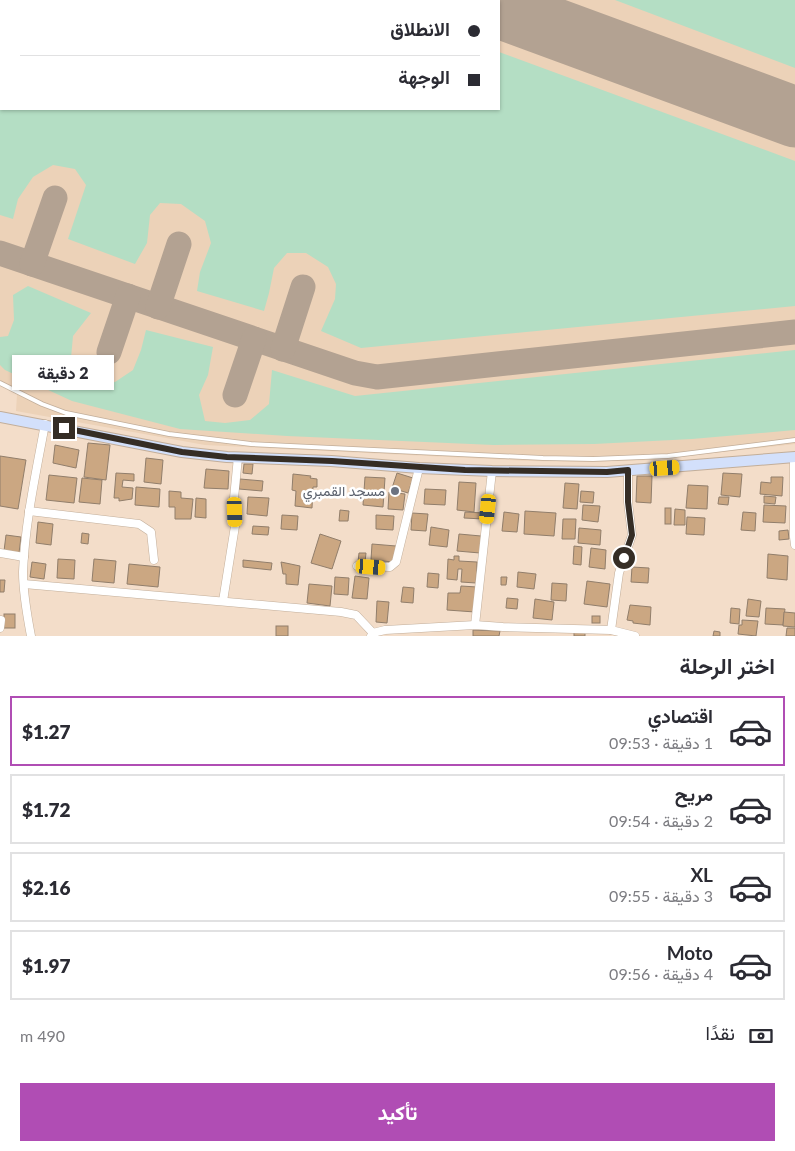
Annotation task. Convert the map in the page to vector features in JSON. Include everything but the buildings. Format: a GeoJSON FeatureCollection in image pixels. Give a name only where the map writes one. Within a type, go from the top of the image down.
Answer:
{"type":"FeatureCollection","features":[{"type":"Feature","properties":{"kind":"main road"},"geometry":{"type":"LineString","coordinates":[[0,417],[45,424],[182,452],[419,468],[607,472],[795,458]]}},
{"type":"Feature","properties":{"kind":"street"},"geometry":{"type":"LineString","coordinates":[[31,636],[25,601],[24,557],[29,511],[45,424]]}},
{"type":"Feature","properties":{"kind":"street"},"geometry":{"type":"LineString","coordinates":[[223,601],[236,526],[234,498],[238,457]]}},
{"type":"Feature","properties":{"kind":"street"},"geometry":{"type":"LineString","coordinates":[[795,458],[795,545]]}},
{"type":"Feature","properties":{"kind":"street"},"geometry":{"type":"LineString","coordinates":[[357,566],[390,568],[396,562],[419,468]]}},
{"type":"Feature","properties":{"kind":"street"},"geometry":{"type":"LineString","coordinates":[[611,630],[619,573],[632,535],[628,502],[628,470]]}},
{"type":"Feature","properties":{"kind":"street"},"geometry":{"type":"LineString","coordinates":[[475,624],[492,471]]}},
{"type":"Feature","properties":{"kind":"street"},"geometry":{"type":"LineString","coordinates":[[29,511],[139,524],[152,532],[154,560]]}},
{"type":"Feature","properties":{"kind":"street"},"geometry":{"type":"LineString","coordinates":[[0,553],[24,557]]}},
{"type":"Feature","properties":{"kind":"street"},"geometry":{"type":"LineString","coordinates":[[24,584],[341,612],[356,615],[372,634],[385,630],[475,624],[504,632],[611,630],[635,636]]}},
{"type":"Feature","properties":{"kind":"lane"},"geometry":{"type":"LineString","coordinates":[[0,383],[42,404],[66,413],[169,434],[250,444],[593,459],[668,456],[795,440]]}},
{"type":"Feature","properties":{"kind":"shaded area"},"geometry":{"type":"Polygon","coordinates":[[[500,0],[795,0],[795,444],[650,460],[589,462],[530,461],[205,445],[16,411],[17,394],[0,385],[0,110],[500,110],[500,0]]]}},
{"type":"Feature","properties":{"kind":"green space"},"geometry":{"type":"Polygon","coordinates":[[[615,0],[795,0],[795,68],[615,0]]]}},
{"type":"Feature","properties":{"kind":"green space"},"geometry":{"type":"Polygon","coordinates":[[[500,52],[795,161],[795,306],[361,348],[321,331],[335,299],[336,284],[328,267],[306,253],[287,253],[274,268],[264,311],[197,291],[200,272],[211,243],[205,221],[181,204],[160,203],[150,215],[147,243],[135,264],[68,239],[86,185],[75,169],[53,165],[33,177],[18,199],[13,219],[0,215],[0,110],[500,110],[500,52]]]}},
{"type":"Feature","properties":{"kind":"green space"},"geometry":{"type":"Polygon","coordinates":[[[28,286],[91,313],[73,336],[71,358],[84,377],[99,381],[115,382],[133,370],[146,330],[213,347],[208,375],[199,395],[205,421],[225,423],[250,420],[269,404],[272,370],[355,396],[795,350],[795,430],[692,439],[594,444],[494,445],[287,436],[180,429],[72,401],[5,370],[0,365],[0,337],[8,336],[14,320],[13,295],[28,286]]]}},
{"type":"Feature","properties":{"kind":"taxiway"},"geometry":{"type":"LineString","coordinates":[[32,264],[55,198]]}},
{"type":"Feature","properties":{"kind":"taxiway"},"geometry":{"type":"LineString","coordinates":[[158,307],[179,244]]}},
{"type":"Feature","properties":{"kind":"taxiway"},"geometry":{"type":"LineString","coordinates":[[0,253],[355,373],[377,377],[795,332]]}},
{"type":"Feature","properties":{"kind":"taxiway"},"geometry":{"type":"LineString","coordinates":[[283,349],[303,287]]}},
{"type":"Feature","properties":{"kind":"taxiway"},"geometry":{"type":"LineString","coordinates":[[109,352],[128,296]]}},
{"type":"Feature","properties":{"kind":"taxiway"},"geometry":{"type":"LineString","coordinates":[[235,395],[254,339]]}},
{"type":"Feature","properties":{"kind":"runway"},"geometry":{"type":"LineString","coordinates":[[500,8],[795,117]]}},
{"type":"Feature","properties":{"kind":"place","name":"مسجد القمبري"},"geometry":{"type":"Point","coordinates":[395,491]}},
{"type":"Feature","properties":{"kind":"route"},"geometry":{"type":"LineString","coordinates":[[64,428],[182,452],[227,457],[332,461],[419,468],[492,471],[607,472],[628,470],[628,502],[632,535],[624,558]]}}]}
